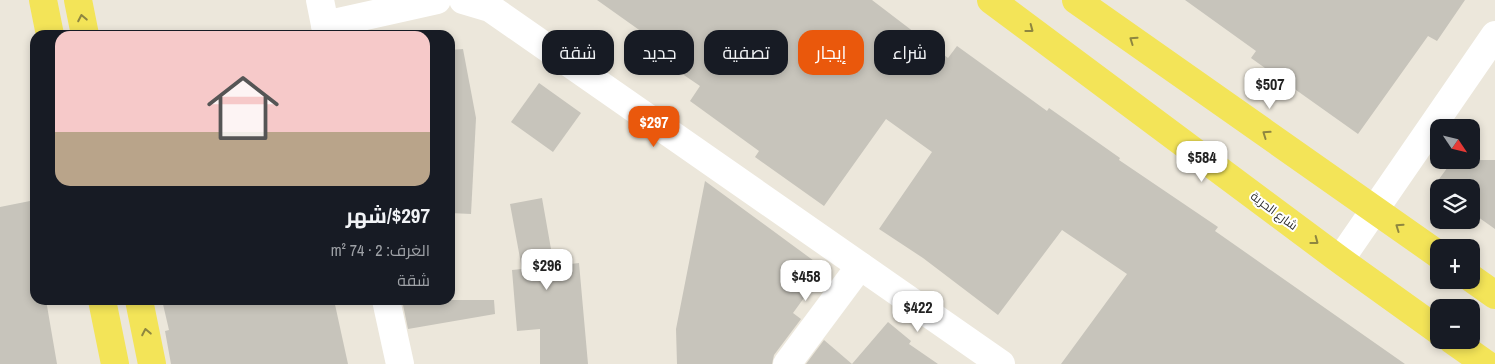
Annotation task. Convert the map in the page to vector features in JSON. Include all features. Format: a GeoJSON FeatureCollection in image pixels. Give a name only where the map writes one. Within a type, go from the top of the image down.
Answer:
{"type":"FeatureCollection","features":[{"type":"Feature","properties":{"kind":"main road"},"geometry":{"type":"LineString","coordinates":[[43,0],[49,30]]}},
{"type":"Feature","properties":{"kind":"main road"},"geometry":{"type":"LineString","coordinates":[[78,0],[85,30]]}},
{"type":"Feature","properties":{"kind":"main road","name":"شارع الحرية"},"geometry":{"type":"LineString","coordinates":[[991,0],[1340,260],[1430,324]]}},
{"type":"Feature","properties":{"kind":"main road"},"geometry":{"type":"LineString","coordinates":[[1076,0],[1430,249]]}},
{"type":"Feature","properties":{"kind":"main road"},"geometry":{"type":"LineString","coordinates":[[1480,284],[1495,295]]}},
{"type":"Feature","properties":{"kind":"main road"},"geometry":{"type":"LineString","coordinates":[[103,305],[115,364]]}},
{"type":"Feature","properties":{"kind":"main road"},"geometry":{"type":"LineString","coordinates":[[140,305],[152,364]]}},
{"type":"Feature","properties":{"kind":"main road"},"geometry":{"type":"LineString","coordinates":[[1465,349],[1486,364]]}},
{"type":"Feature","properties":{"kind":"street"},"geometry":{"type":"LineString","coordinates":[[324,20],[437,0]]}},
{"type":"Feature","properties":{"kind":"street"},"geometry":{"type":"LineString","coordinates":[[463,0],[490,8],[1001,364]]}},
{"type":"Feature","properties":{"kind":"street"},"geometry":{"type":"LineString","coordinates":[[1340,260],[1495,36]]}},
{"type":"Feature","properties":{"kind":"street"},"geometry":{"type":"LineString","coordinates":[[787,364],[860,266]]}},
{"type":"Feature","properties":{"kind":"street"},"geometry":{"type":"LineString","coordinates":[[387,305],[400,364]]}},
{"type":"Feature","properties":{"kind":"building"},"geometry":{"type":"Polygon","coordinates":[[[597,0],[872,0],[911,30],[874,30],[874,75],[945,75],[945,56],[948,58],[957,46],[1047,111],[1049,108],[1120,158],[1119,160],[1218,227],[1215,231],[1405,364],[1061,364],[1127,274],[1062,230],[998,315],[923,258],[879,229],[932,152],[886,119],[824,206],[755,157],[759,151],[690,101],[700,86],[684,75],[694,75],[694,30],[639,30],[597,0]]]}},
{"type":"Feature","properties":{"kind":"building"},"geometry":{"type":"Polygon","coordinates":[[[1185,0],[1465,0],[1437,41],[1428,36],[1358,134],[1251,58],[1256,51],[1185,0]]]}},
{"type":"Feature","properties":{"kind":"building"},"geometry":{"type":"Polygon","coordinates":[[[463,49],[476,118],[471,214],[455,213],[455,50],[463,49]]]}},
{"type":"Feature","properties":{"kind":"building"},"geometry":{"type":"Polygon","coordinates":[[[539,83],[581,113],[553,152],[511,122],[539,83]]]}},
{"type":"Feature","properties":{"kind":"building"},"geometry":{"type":"Polygon","coordinates":[[[1480,160],[1495,160],[1495,229],[1480,218],[1480,179],[1439,179],[1446,169],[1480,169],[1480,160]]]}},
{"type":"Feature","properties":{"kind":"building"},"geometry":{"type":"Polygon","coordinates":[[[705,181],[825,269],[793,313],[801,319],[774,355],[772,364],[677,364],[676,329],[705,181]]]}},
{"type":"Feature","properties":{"kind":"building"},"geometry":{"type":"Polygon","coordinates":[[[542,198],[554,266],[579,263],[588,364],[540,364],[540,329],[517,331],[512,270],[522,269],[510,204],[542,198]]]}},
{"type":"Feature","properties":{"kind":"building"},"geometry":{"type":"Polygon","coordinates":[[[30,201],[30,305],[47,305],[57,364],[0,364],[0,207],[30,201]]]}},
{"type":"Feature","properties":{"kind":"building"},"geometry":{"type":"Polygon","coordinates":[[[455,300],[494,300],[495,314],[408,329],[403,305],[455,305],[455,300]]]}},
{"type":"Feature","properties":{"kind":"building"},"geometry":{"type":"Polygon","coordinates":[[[163,305],[335,305],[348,364],[171,364],[165,331],[169,330],[163,305]]]}},
{"type":"Feature","properties":{"kind":"building"},"geometry":{"type":"Polygon","coordinates":[[[888,322],[911,341],[909,344],[938,364],[852,364],[888,322]]]}},
{"type":"Feature","properties":{"kind":"building"},"geometry":{"type":"Polygon","coordinates":[[[824,340],[852,364],[806,364],[824,340]]]}}]}
